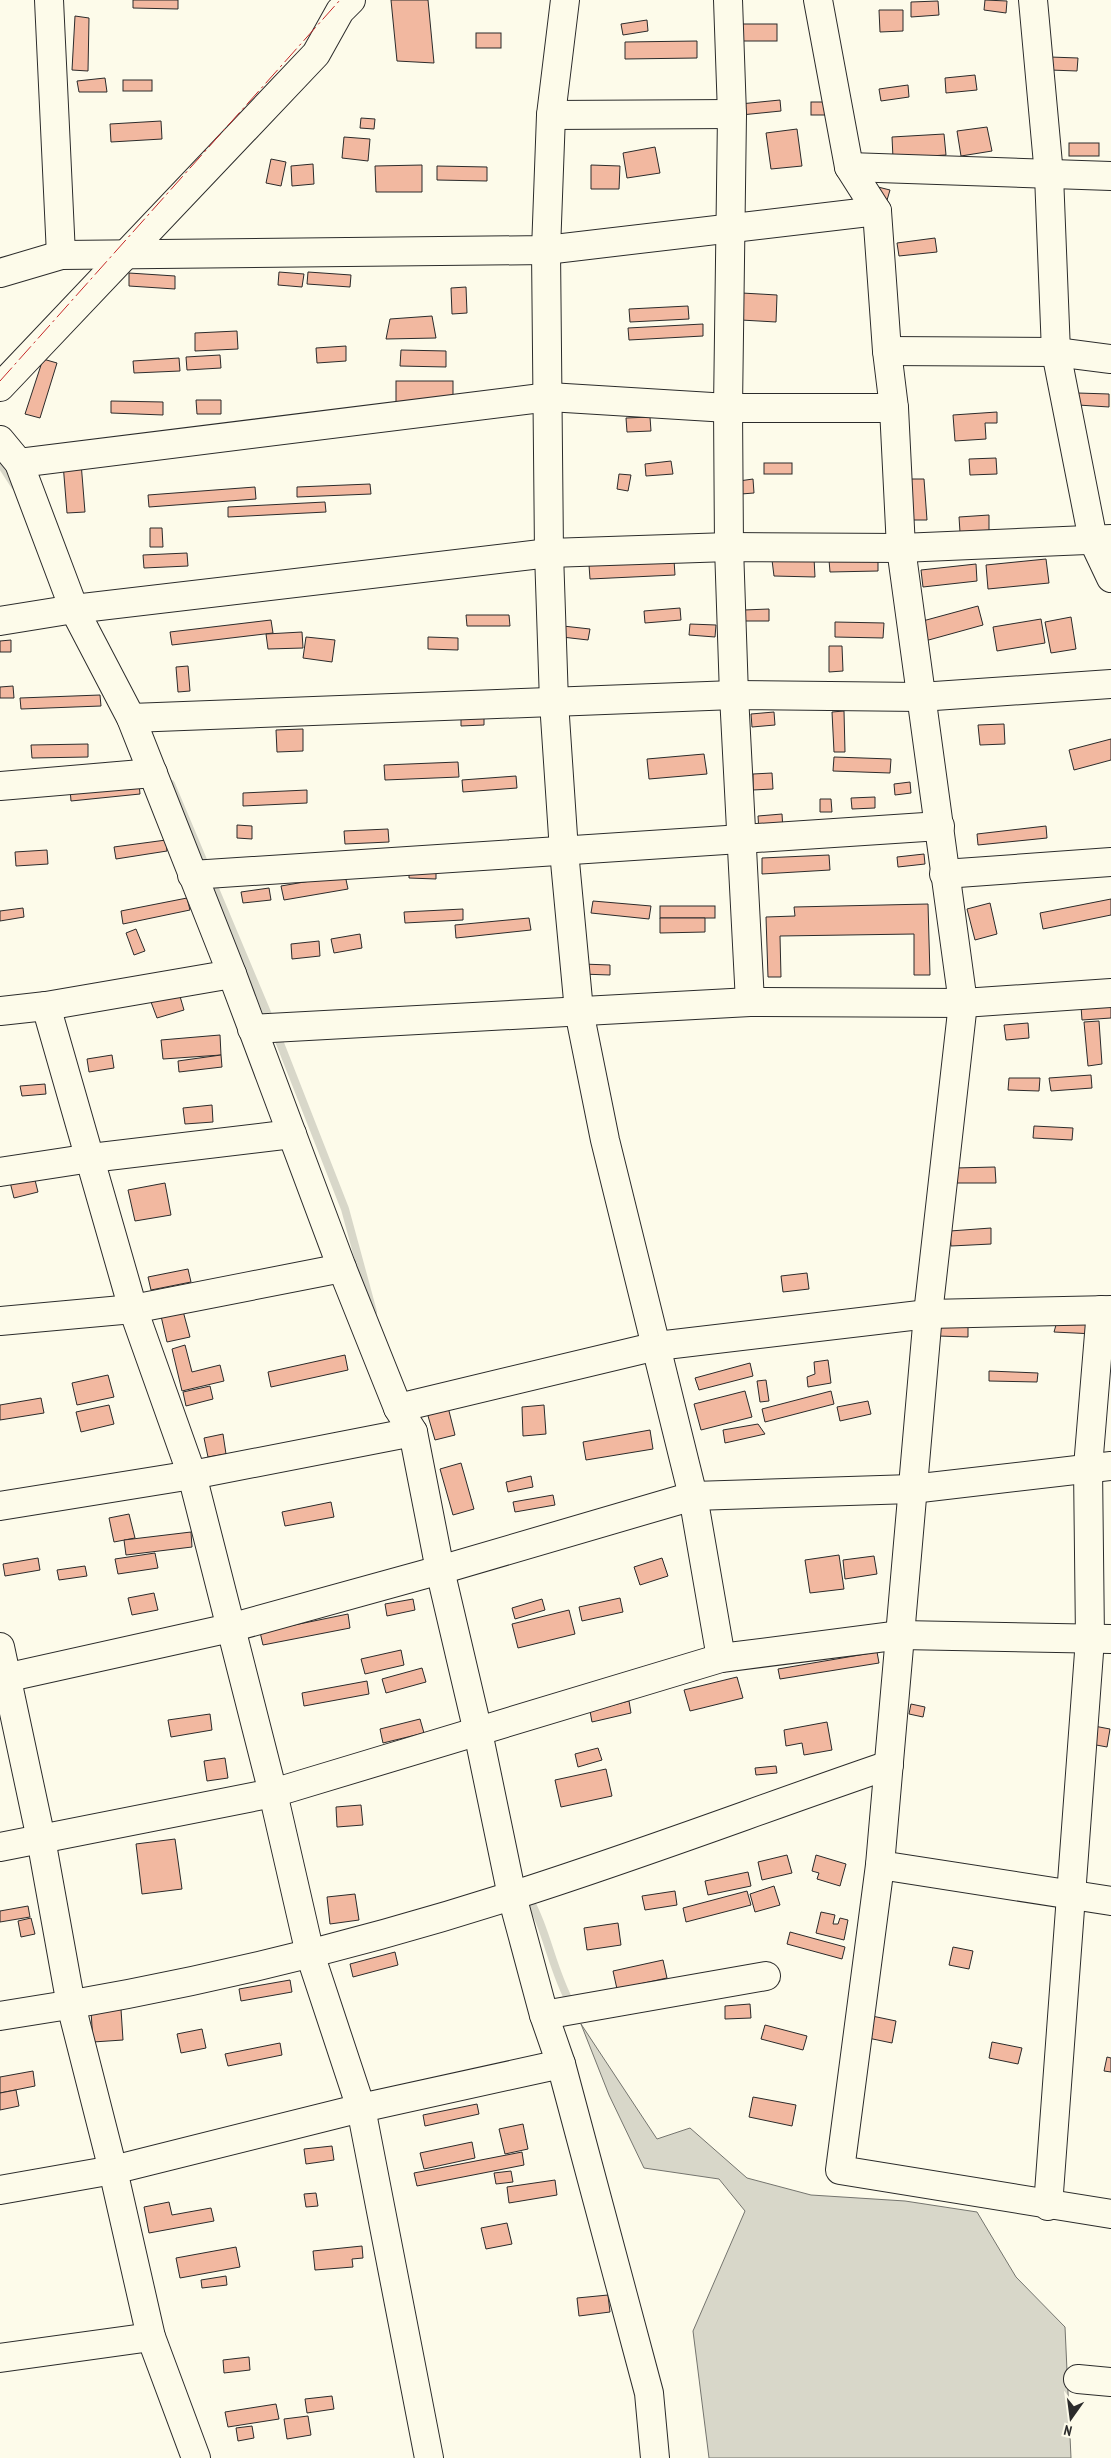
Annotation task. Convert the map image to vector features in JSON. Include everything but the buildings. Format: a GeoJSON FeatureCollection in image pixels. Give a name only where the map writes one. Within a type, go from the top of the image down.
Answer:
{"type":"FeatureCollection","features":[{"type":"Feature","properties":{"kind":"street"},"geometry":{"type":"LineString","coordinates":[[49,0],[61,255]]}},
{"type":"Feature","properties":{"kind":"street"},"geometry":{"type":"LineString","coordinates":[[565,0],[551,115],[546,250],[549,398],[549,553],[554,702],[564,851],[579,1011],[606,1140],[692,1496],[721,1658]]}},
{"type":"Feature","properties":{"kind":"street"},"geometry":{"type":"LineString","coordinates":[[728,0],[732,114],[732,228],[728,408],[729,547],[734,695],[750,1002]]}},
{"type":"Feature","properties":{"kind":"street"},"geometry":{"type":"LineString","coordinates":[[818,0],[849,167],[877,211],[887,351],[894,408],[901,548],[963,1003],[928,1314],[880,1865],[840,2170],[1048,2206],[1111,2214]]}},
{"type":"Feature","properties":{"kind":"street"},"geometry":{"type":"LineString","coordinates":[[1033,0],[1049,175],[1056,352],[1111,578]]}},
{"type":"Feature","properties":{"kind":"street"},"geometry":{"type":"LineString","coordinates":[[0,387],[316,54],[342,2]]}},
{"type":"Feature","properties":{"kind":"street"},"geometry":{"type":"LineString","coordinates":[[551,115],[732,114]]}},
{"type":"Feature","properties":{"kind":"street"},"geometry":{"type":"LineString","coordinates":[[849,167],[1111,176]]}},
{"type":"Feature","properties":{"kind":"street"},"geometry":{"type":"LineString","coordinates":[[0,273],[61,255],[546,250],[877,211]]}},
{"type":"Feature","properties":{"kind":"street"},"geometry":{"type":"LineString","coordinates":[[887,351],[1056,352],[1111,359]]}},
{"type":"Feature","properties":{"kind":"street"},"geometry":{"type":"LineString","coordinates":[[19,462],[549,398],[728,408],[894,408]]}},
{"type":"Feature","properties":{"kind":"street"},"geometry":{"type":"LineString","coordinates":[[0,440],[19,462],[74,609],[131,718],[232,974],[342,1268],[398,1408],[413,1432],[440,1570],[478,1732],[512,1896],[544,2015],[561,2064],[649,2393],[655,2458]]}},
{"type":"Feature","properties":{"kind":"street"},"geometry":{"type":"LineString","coordinates":[[0,621],[74,609],[549,553],[729,547],[901,548],[1102,540]]}},
{"type":"Feature","properties":{"kind":"street"},"geometry":{"type":"LineString","coordinates":[[131,718],[734,695],[920,697],[1111,684]]}},
{"type":"Feature","properties":{"kind":"street"},"geometry":{"type":"LineString","coordinates":[[0,786],[153,773]]}},
{"type":"Feature","properties":{"kind":"street"},"geometry":{"type":"LineString","coordinates":[[192,875],[940,826]]}},
{"type":"Feature","properties":{"kind":"street"},"geometry":{"type":"LineString","coordinates":[[944,874],[1111,862]]}},
{"type":"Feature","properties":{"kind":"street"},"geometry":{"type":"LineString","coordinates":[[0,1011],[46,1006],[232,974]]}},
{"type":"Feature","properties":{"kind":"street"},"geometry":{"type":"LineString","coordinates":[[252,1028],[750,1002],[963,1003],[1111,993]]}},
{"type":"Feature","properties":{"kind":"street"},"geometry":{"type":"LineString","coordinates":[[46,1006],[133,1309],[192,1476],[273,1793],[310,1954],[361,2108],[429,2458]]}},
{"type":"Feature","properties":{"kind":"street"},"geometry":{"type":"LineString","coordinates":[[0,1172],[91,1158],[292,1134]]}},
{"type":"Feature","properties":{"kind":"street"},"geometry":{"type":"LineString","coordinates":[[0,1321],[133,1309],[342,1268]]}},
{"type":"Feature","properties":{"kind":"street"},"geometry":{"type":"LineString","coordinates":[[398,1408],[657,1346],[928,1314],[1106,1310],[1099,1467],[1100,1639],[1071,1894],[1048,2206]]}},
{"type":"Feature","properties":{"kind":"street"},"geometry":{"type":"LineString","coordinates":[[0,1506],[192,1476],[413,1432]]}},
{"type":"Feature","properties":{"kind":"street"},"geometry":{"type":"LineString","coordinates":[[3,1679],[230,1628],[440,1570],[692,1496],[912,1489],[1099,1467]]}},
{"type":"Feature","properties":{"kind":"street"},"geometry":{"type":"LineString","coordinates":[[0,1847],[273,1793],[721,1658],[901,1636],[1100,1639]]}},
{"type":"Feature","properties":{"kind":"street"},"geometry":{"type":"LineString","coordinates":[[0,1647],[3,1679],[40,1839],[71,2005],[113,2170],[150,2337],[196,2458]]}},
{"type":"Feature","properties":{"kind":"street"},"geometry":{"type":"LineString","coordinates":[[0,2016],[71,2005],[310,1954],[512,1896],[889,1765]]}},
{"type":"Feature","properties":{"kind":"street"},"geometry":{"type":"LineString","coordinates":[[880,1865],[1111,1901]]}},
{"type":"Feature","properties":{"kind":"street"},"geometry":{"type":"LineString","coordinates":[[544,2015],[766,1976]]}},
{"type":"Feature","properties":{"kind":"street"},"geometry":{"type":"LineString","coordinates":[[0,2190],[113,2170],[361,2108],[561,2064]]}},
{"type":"Feature","properties":{"kind":"street"},"geometry":{"type":"LineString","coordinates":[[0,2358],[150,2337]]}},
{"type":"Feature","properties":{"kind":"street"},"geometry":{"type":"LineString","coordinates":[[1078,2379],[1111,2382]]}},
{"type":"Feature","properties":{"kind":"shaded area"},"geometry":{"type":"Polygon","coordinates":[[[581,2024],[657,2139],[690,2128],[747,2178],[811,2195],[905,2201],[977,2212],[1016,2277],[1065,2327],[1071,2458],[709,2458],[693,2331],[745,2211],[719,2179],[644,2168],[609,2095],[581,2024]]]}},
{"type":"Feature","properties":{"kind":"waterway"},"geometry":{"type":"LineString","coordinates":[[0,463],[15,486]]}},
{"type":"Feature","properties":{"kind":"waterway"},"geometry":{"type":"LineString","coordinates":[[171,784],[271,1022]]}},
{"type":"Feature","properties":{"kind":"waterway"},"geometry":{"type":"LineString","coordinates":[[276,1033],[345,1209],[373,1312]]}},
{"type":"Feature","properties":{"kind":"waterway"},"geometry":{"type":"LineString","coordinates":[[527,1895],[540,1922],[564,1991],[571,2004]]}},
{"type":"Feature","properties":{"kind":"power"},"geometry":{"type":"LineString","coordinates":[[0,381],[340,0]]}}]}
